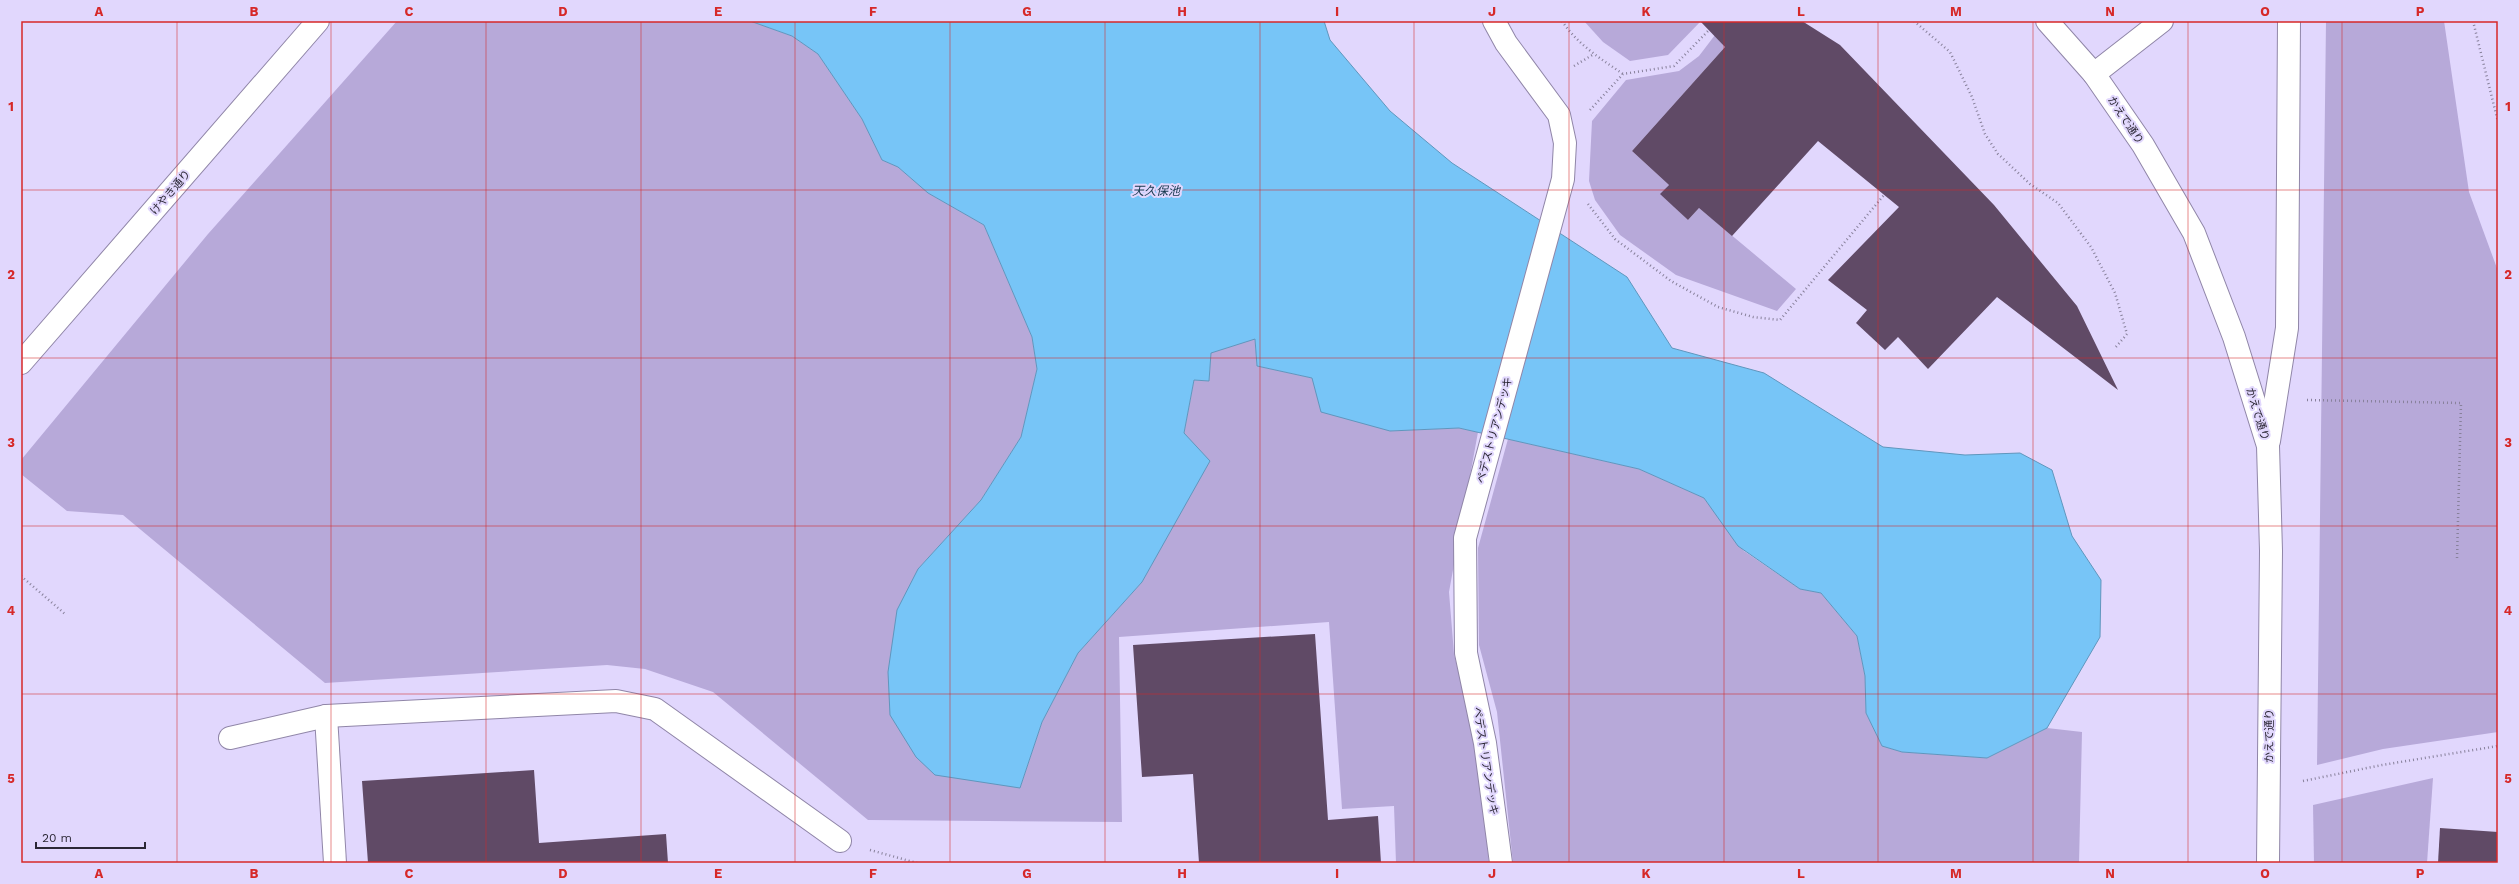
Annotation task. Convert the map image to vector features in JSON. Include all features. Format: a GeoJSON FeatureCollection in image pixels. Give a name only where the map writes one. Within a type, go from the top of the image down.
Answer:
{"type":"FeatureCollection","features":[{"type":"Feature","properties":{"kind":"street","name":"けやき通り"},"geometry":{"type":"LineString","coordinates":[[21,362],[318,21]]}},
{"type":"Feature","properties":{"kind":"street","name":"ペデストリアンデッキ"},"geometry":{"type":"LineString","coordinates":[[1494,21],[1506,43],[1559,115],[1565,143],[1563,179],[1465,538],[1466,653],[1485,743],[1501,863]]}},
{"type":"Feature","properties":{"kind":"street","name":"かえで通り"},"geometry":{"type":"LineString","coordinates":[[2047,21],[2094,74],[2143,145],[2194,233],[2234,337],[2268,446],[2271,551],[2268,863]]}},
{"type":"Feature","properties":{"kind":"street"},"geometry":{"type":"LineString","coordinates":[[2094,74],[2162,21]]}},
{"type":"Feature","properties":{"kind":"street"},"geometry":{"type":"LineString","coordinates":[[2268,446],[2288,328],[2289,21]]}},
{"type":"Feature","properties":{"kind":"street"},"geometry":{"type":"LineString","coordinates":[[230,738],[326,716],[616,701],[655,709],[840,842]]}},
{"type":"Feature","properties":{"kind":"street"},"geometry":{"type":"LineString","coordinates":[[326,716],[336,863]]}},
{"type":"Feature","properties":{"kind":"path"},"geometry":{"type":"LineString","coordinates":[[1562,21],[1568,31],[1594,54],[1623,74]]}},
{"type":"Feature","properties":{"kind":"path"},"geometry":{"type":"LineString","coordinates":[[1914,21],[1950,52],[1972,97],[1985,134],[1998,154],[2030,184],[2058,203],[2091,247],[2115,293],[2127,334],[2115,348]]}},
{"type":"Feature","properties":{"kind":"path"},"geometry":{"type":"LineString","coordinates":[[2473,21],[2498,122]]}},
{"type":"Feature","properties":{"kind":"path"},"geometry":{"type":"LineString","coordinates":[[1589,112],[1623,74],[1674,66],[1709,30]]}},
{"type":"Feature","properties":{"kind":"path"},"geometry":{"type":"LineString","coordinates":[[1574,66],[1594,54]]}},
{"type":"Feature","properties":{"kind":"path"},"geometry":{"type":"LineString","coordinates":[[1586,202],[1615,239],[1671,281],[1718,307],[1753,317],[1780,320],[1884,195]]}},
{"type":"Feature","properties":{"kind":"path"},"geometry":{"type":"LineString","coordinates":[[2306,400],[2461,403],[2457,559]]}},
{"type":"Feature","properties":{"kind":"path"},"geometry":{"type":"LineString","coordinates":[[21,576],[65,614]]}},
{"type":"Feature","properties":{"kind":"path"},"geometry":{"type":"LineString","coordinates":[[2304,781],[2382,764],[2498,746]]}},
{"type":"Feature","properties":{"kind":"path"},"geometry":{"type":"LineString","coordinates":[[840,842],[917,863]]}},
{"type":"Feature","properties":{"kind":"shaded area"},"geometry":{"type":"Polygon","coordinates":[[[397,21],[750,21],[792,36],[818,54],[862,119],[882,160],[898,167],[928,193],[984,225],[1032,337],[1037,369],[1021,437],[981,500],[918,569],[1020,788],[1042,722],[1078,653],[1142,582],[1184,433],[1194,380],[1209,381],[1211,353],[1255,338],[1257,366],[1312,378],[1390,431],[1459,428],[1478,432],[1449,592],[1454,654],[1476,742],[1489,863],[1396,863],[1394,806],[1342,809],[1329,622],[1119,637],[1122,822],[868,820],[713,692],[645,669],[607,665],[325,683],[123,515],[67,511],[21,474],[21,460],[208,234],[397,21]]]}},
{"type":"Feature","properties":{"kind":"shaded area"},"geometry":{"type":"Polygon","coordinates":[[[1584,21],[1701,21],[1668,55],[1630,61],[1603,42],[1584,21]]]}},
{"type":"Feature","properties":{"kind":"shaded area"},"geometry":{"type":"Polygon","coordinates":[[[2326,21],[2444,21],[2469,192],[2498,271],[2498,732],[2383,749],[2317,765],[2326,21]]]}},
{"type":"Feature","properties":{"kind":"shaded area"},"geometry":{"type":"Polygon","coordinates":[[[1715,35],[1725,47],[1632,151],[1669,185],[1661,194],[1688,220],[1699,208],[1796,289],[1777,311],[1676,275],[1620,235],[1595,200],[1589,181],[1592,121],[1626,80],[1679,71],[1699,56],[1715,35]]]}},
{"type":"Feature","properties":{"kind":"shaded area"},"geometry":{"type":"Polygon","coordinates":[[[1508,439],[1639,469],[1704,498],[1744,551],[1800,589],[1821,593],[1857,636],[1865,676],[1866,713],[1882,746],[1902,752],[1987,758],[2047,728],[2082,732],[2079,863],[1513,863],[1497,712],[1479,645],[1478,548],[1508,439]]]}},
{"type":"Feature","properties":{"kind":"shaded area"},"geometry":{"type":"Polygon","coordinates":[[[2433,778],[2427,863],[2314,863],[2313,805],[2433,778]]]}},
{"type":"Feature","properties":{"kind":"water","name":"天久保池"},"geometry":{"type":"Polygon","coordinates":[[[750,21],[1324,21],[1330,40],[1390,111],[1452,163],[1627,277],[1672,348],[1764,373],[1883,447],[1965,455],[2020,453],[2052,470],[2072,536],[2101,580],[2100,637],[2047,728],[1987,758],[1902,752],[1882,746],[1866,713],[1865,676],[1857,636],[1821,593],[1800,589],[1738,546],[1704,498],[1639,469],[1459,428],[1390,431],[1321,412],[1312,378],[1257,366],[1255,339],[1211,353],[1209,381],[1194,380],[1184,433],[1210,461],[1142,582],[1078,653],[1042,722],[1020,788],[935,775],[916,757],[890,715],[888,672],[897,610],[918,569],[981,500],[1021,437],[1037,369],[1032,337],[984,225],[928,193],[898,167],[882,160],[862,119],[818,54],[792,36],[750,21]]]}},
{"type":"Feature","properties":{"kind":"building"},"geometry":{"type":"Polygon","coordinates":[[[1700,21],[1802,21],[1840,45],[1994,205],[2077,306],[2118,390],[1997,297],[1928,369],[1898,337],[1885,350],[1856,323],[1867,310],[1828,280],[1899,207],[1818,141],[1732,236],[1699,208],[1688,220],[1660,194],[1669,185],[1632,151],[1725,47],[1700,21]]]}},
{"type":"Feature","properties":{"kind":"building"},"geometry":{"type":"Polygon","coordinates":[[[1315,634],[1328,820],[1378,816],[1381,863],[1199,863],[1193,774],[1142,777],[1133,645],[1315,634]]]}},
{"type":"Feature","properties":{"kind":"building"},"geometry":{"type":"Polygon","coordinates":[[[534,770],[539,843],[666,834],[668,863],[368,863],[362,781],[534,770]]]}},
{"type":"Feature","properties":{"kind":"building"},"geometry":{"type":"Polygon","coordinates":[[[2440,828],[2498,832],[2498,863],[2438,863],[2440,828]]]}}]}
